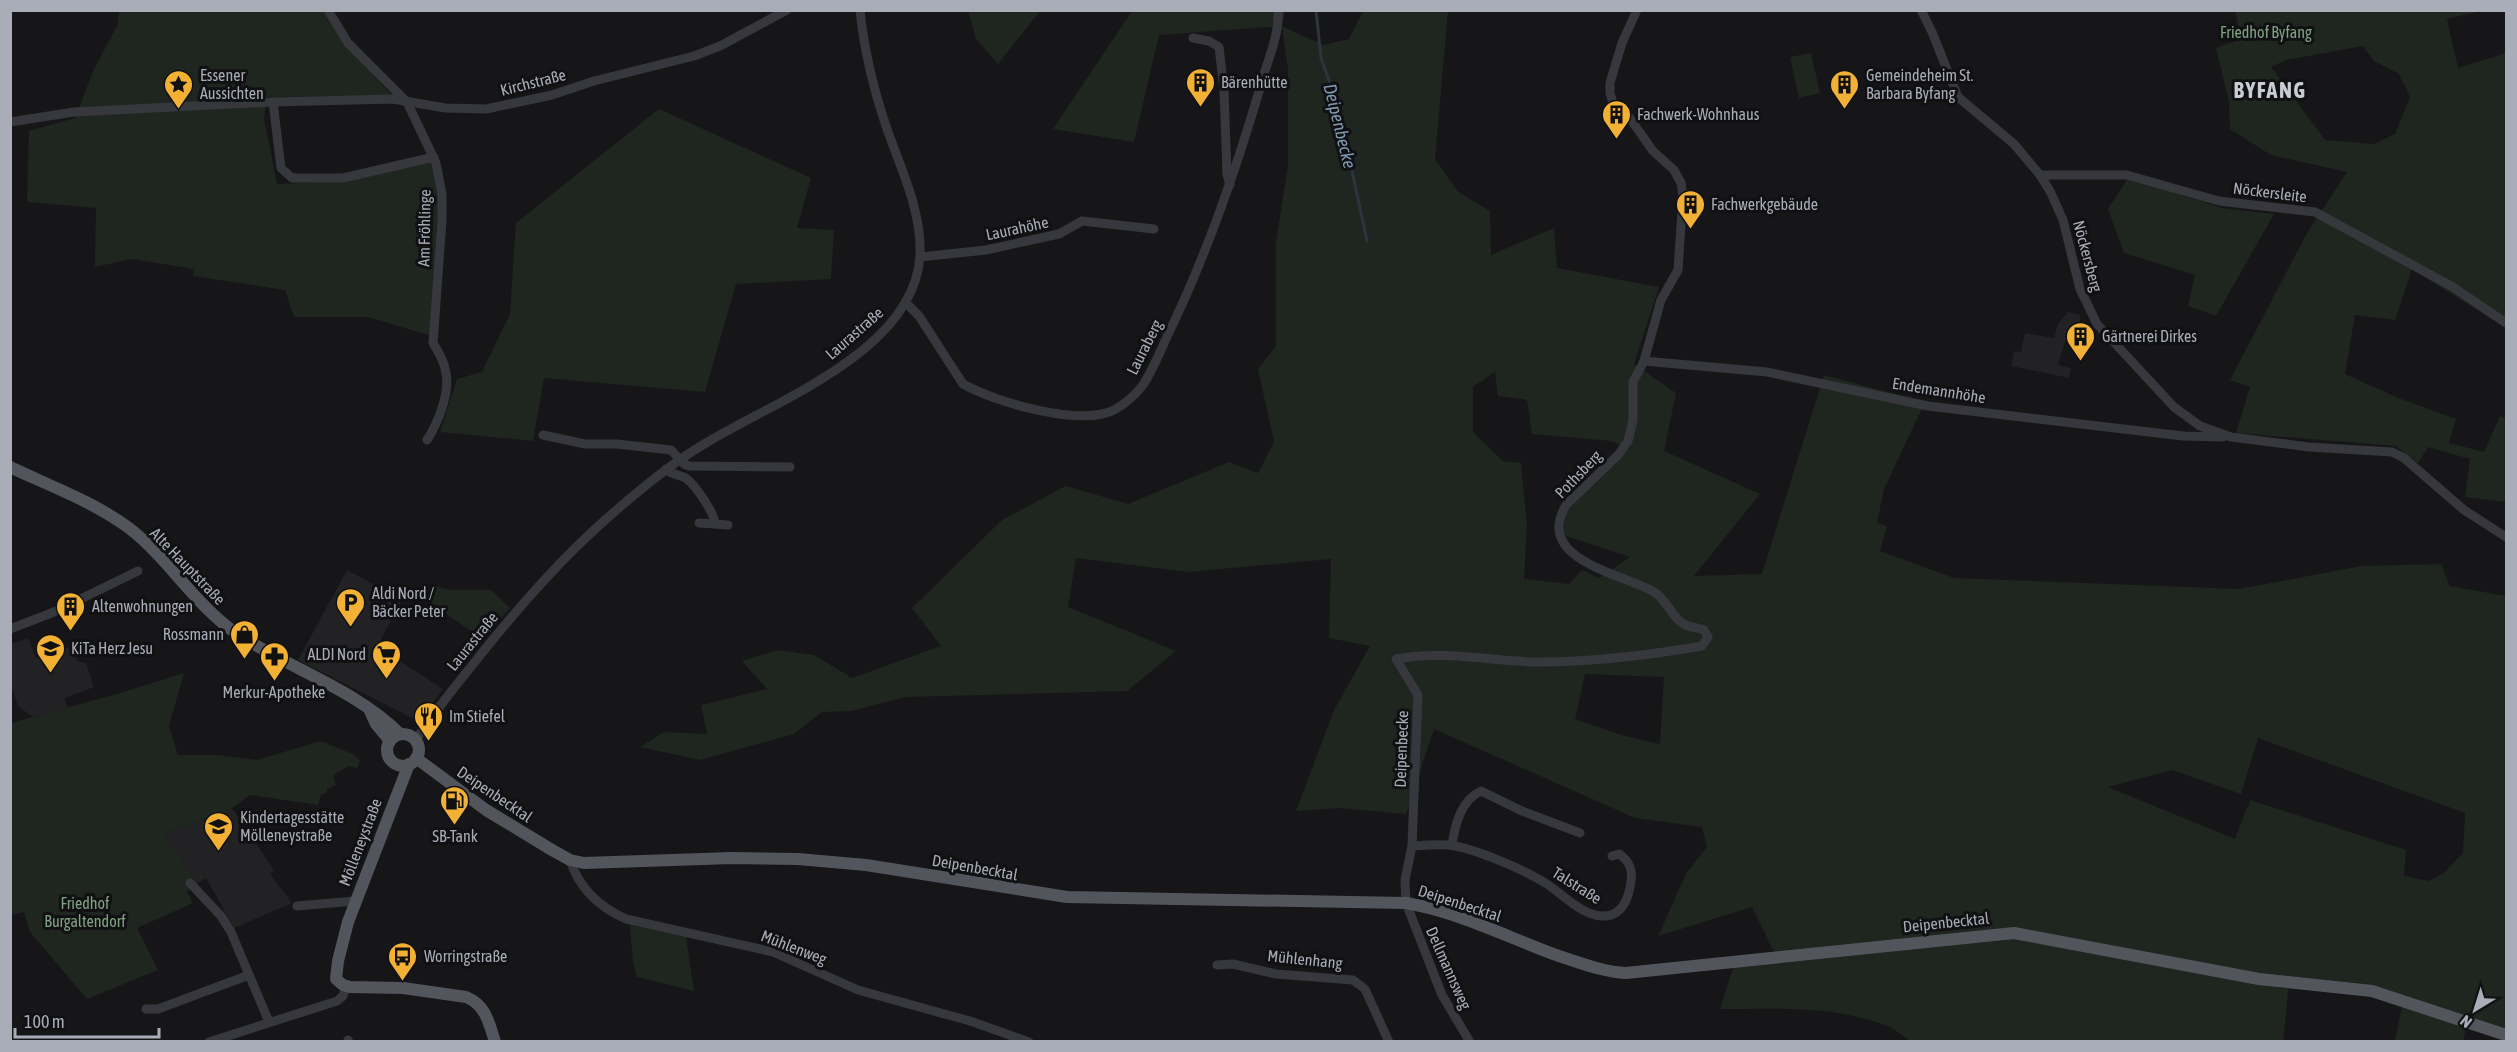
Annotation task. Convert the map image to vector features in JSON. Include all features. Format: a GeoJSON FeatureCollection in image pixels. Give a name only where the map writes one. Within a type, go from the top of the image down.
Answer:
{"type":"FeatureCollection","features":[{"type":"Feature","properties":{"kind":"main road","name":"Alte Hauptstraße"},"geometry":{"type":"LineString","coordinates":[[10,467],[113,518],[130,529],[218,620],[272,655],[381,717],[395,738]]}},
{"type":"Feature","properties":{"kind":"main road"},"geometry":{"type":"LineString","coordinates":[[411,736],[416,740],[418,752],[413,761],[402,765],[394,763],[387,753],[395,738],[411,736]]}},
{"type":"Feature","properties":{"kind":"main road","name":"Mölleneystraße"},"geometry":{"type":"LineString","coordinates":[[346,986],[338,981],[336,976],[342,943],[355,901],[396,794],[413,761]]}},
{"type":"Feature","properties":{"kind":"main road","name":"Deipenbecktal"},"geometry":{"type":"LineString","coordinates":[[413,761],[486,810],[570,860],[584,863],[732,858],[798,859],[866,865],[1067,897],[1406,903],[1426,906],[1589,966],[1615,973],[1637,974],[2014,933],[2259,979],[2372,991],[2506,1035]]}},
{"type":"Feature","properties":{"kind":"main road","name":"Mölleneystraße"},"geometry":{"type":"LineString","coordinates":[[394,763],[396,794]]}},
{"type":"Feature","properties":{"kind":"main road"},"geometry":{"type":"LineString","coordinates":[[346,986],[403,988],[466,997],[476,1001],[481,1007],[495,1041]]}},
{"type":"Feature","properties":{"kind":"street","name":"Am Fröhlinge"},"geometry":{"type":"LineString","coordinates":[[328,10],[348,43],[407,102],[434,157],[442,194],[442,221],[433,343],[443,359],[447,376],[435,427],[428,440]]}},
{"type":"Feature","properties":{"kind":"street","name":"Kirchstraße"},"geometry":{"type":"LineString","coordinates":[[10,122],[94,110],[273,102],[393,99],[445,108],[486,109],[552,95],[594,81],[694,56],[720,46],[787,10]]}},
{"type":"Feature","properties":{"kind":"street","name":"Laurastraße"},"geometry":{"type":"LineString","coordinates":[[416,740],[446,698],[520,606],[574,548],[679,460],[832,372],[885,329],[906,303],[915,281],[920,257],[919,239],[914,208],[877,95],[860,10]]}},
{"type":"Feature","properties":{"kind":"street","name":"Lauraberg"},"geometry":{"type":"LineString","coordinates":[[906,303],[919,316],[963,384],[971,389],[994,398],[1048,411],[1095,415],[1114,410],[1130,399],[1142,386],[1151,370],[1188,292],[1230,185],[1269,54],[1278,10]]}},
{"type":"Feature","properties":{"kind":"street","name":"Pothsberg"},"geometry":{"type":"LineString","coordinates":[[1396,659],[1432,654],[1472,659],[1560,662],[1679,650],[1705,644],[1708,637],[1704,630],[1680,622],[1654,592],[1594,567],[1562,542],[1559,536],[1562,512],[1566,505],[1618,455],[1628,441],[1633,420],[1633,382],[1644,361],[1661,300],[1678,270],[1683,196],[1681,183],[1674,170],[1653,151],[1636,126],[1613,103],[1610,93],[1610,83],[1622,42],[1637,10]]}},
{"type":"Feature","properties":{"kind":"street","name":"Nöckersberg"},"geometry":{"type":"LineString","coordinates":[[1921,10],[1958,97],[1975,113],[2007,136],[2040,175],[2063,220],[2080,289],[2097,324],[2174,407],[2200,426],[2231,437],[2309,447],[2392,452],[2404,458],[2464,510],[2506,537]]}},
{"type":"Feature","properties":{"kind":"street","name":"Lauraberg"},"geometry":{"type":"LineString","coordinates":[[1193,38],[1209,41],[1219,47],[1224,90],[1227,174],[1230,185]]}},
{"type":"Feature","properties":{"kind":"street"},"geometry":{"type":"LineString","coordinates":[[273,102],[281,168],[292,178],[343,178],[434,157]]}},
{"type":"Feature","properties":{"kind":"street","name":"Nöckersleite"},"geometry":{"type":"LineString","coordinates":[[2040,175],[2127,175],[2220,201],[2315,212],[2444,282],[2506,323]]}},
{"type":"Feature","properties":{"kind":"street","name":"Laurahöhe"},"geometry":{"type":"LineString","coordinates":[[920,257],[986,250],[1059,234],[1082,221],[1154,229]]}},
{"type":"Feature","properties":{"kind":"street","name":"Endemannhöhe"},"geometry":{"type":"LineString","coordinates":[[1644,361],[1767,372],[1928,406],[2183,436],[2231,437]]}},
{"type":"Feature","properties":{"kind":"street"},"geometry":{"type":"LineString","coordinates":[[543,435],[585,444],[657,447],[671,450],[679,460],[689,466],[790,467]]}},
{"type":"Feature","properties":{"kind":"street"},"geometry":{"type":"LineString","coordinates":[[666,469],[671,475],[687,479],[715,516],[715,524]]}},
{"type":"Feature","properties":{"kind":"street"},"geometry":{"type":"LineString","coordinates":[[699,523],[728,525]]}},
{"type":"Feature","properties":{"kind":"street"},"geometry":{"type":"LineString","coordinates":[[10,629],[62,609],[138,571]]}},
{"type":"Feature","properties":{"kind":"street","name":"Deipenbecke"},"geometry":{"type":"LineString","coordinates":[[1396,659],[1418,695],[1412,846]]}},
{"type":"Feature","properties":{"kind":"street"},"geometry":{"type":"LineString","coordinates":[[1452,845],[1457,821],[1464,806],[1474,794],[1481,791],[1522,811],[1580,833]]}},
{"type":"Feature","properties":{"kind":"street","name":"Talstraße"},"geometry":{"type":"LineString","coordinates":[[1412,846],[1452,845],[1526,872],[1583,909],[1600,916],[1617,912],[1626,901],[1630,890],[1631,868],[1619,854],[1612,856]]}},
{"type":"Feature","properties":{"kind":"street"},"geometry":{"type":"LineString","coordinates":[[1406,903],[1405,880],[1412,846]]}},
{"type":"Feature","properties":{"kind":"street","name":"Mühlenweg"},"geometry":{"type":"LineString","coordinates":[[570,860],[575,875],[596,901],[611,913],[626,919],[773,952],[858,990],[970,1021],[1029,1041]]}},
{"type":"Feature","properties":{"kind":"street"},"geometry":{"type":"LineString","coordinates":[[190,883],[220,916],[231,932],[269,1023]]}},
{"type":"Feature","properties":{"kind":"street","name":"Mölleneystraße"},"geometry":{"type":"LineString","coordinates":[[297,906],[355,901]]}},
{"type":"Feature","properties":{"kind":"street","name":"Dellmannsweg"},"geometry":{"type":"LineString","coordinates":[[1406,903],[1442,995],[1470,1041]]}},
{"type":"Feature","properties":{"kind":"street","name":"Mühlenhang"},"geometry":{"type":"LineString","coordinates":[[1218,965],[1233,964],[1276,974],[1353,980],[1365,989],[1389,1041]]}},
{"type":"Feature","properties":{"kind":"street"},"geometry":{"type":"LineString","coordinates":[[146,1009],[158,1009],[249,975]]}},
{"type":"Feature","properties":{"kind":"street"},"geometry":{"type":"LineString","coordinates":[[209,1041],[336,1001],[343,996],[346,986]]}},
{"type":"Feature","properties":{"kind":"shaded area","name":"Gärtnerei Dirkes"},"geometry":{"type":"Polygon","coordinates":[[[2068,312],[2080,315],[2080,343],[2066,339],[2058,365],[2071,368],[2069,378],[2011,366],[2014,351],[2021,352],[2025,333],[2054,338],[2058,324],[2068,312]]]}},
{"type":"Feature","properties":{"kind":"shaded area"},"geometry":{"type":"Polygon","coordinates":[[[347,570],[402,600],[381,639],[386,646],[384,651],[443,689],[421,720],[416,720],[298,660],[347,570]]]}},
{"type":"Feature","properties":{"kind":"shaded area","name":"KiTa Herz Jesu"},"geometry":{"type":"Polygon","coordinates":[[[28,638],[36,658],[69,647],[78,662],[86,663],[94,687],[65,698],[67,708],[33,717],[18,706],[11,686],[11,644],[28,638]]]}},
{"type":"Feature","properties":{"kind":"shaded area","name":"Kindertagesstätte Mölleneystraße"},"geometry":{"type":"Polygon","coordinates":[[[232,808],[274,870],[270,874],[292,903],[234,928],[206,878],[198,883],[165,834],[232,808]]]}},
{"type":"Feature","properties":{"kind":"green space"},"geometry":{"type":"Polygon","coordinates":[[[968,10],[1040,11],[998,64],[976,39],[968,10]]]}},
{"type":"Feature","properties":{"kind":"green space"},"geometry":{"type":"Polygon","coordinates":[[[119,11],[325,11],[348,48],[393,96],[267,97],[264,118],[277,184],[342,181],[433,159],[440,194],[432,336],[368,317],[294,317],[285,290],[193,276],[194,269],[132,259],[95,267],[96,208],[27,202],[29,131],[75,118],[94,69],[117,26],[119,11]]]}},
{"type":"Feature","properties":{"kind":"green space"},"geometry":{"type":"Polygon","coordinates":[[[1132,11],[1285,11],[1282,26],[1159,35],[1134,142],[1053,129],[1132,11]]]}},
{"type":"Feature","properties":{"kind":"green space"},"geometry":{"type":"Polygon","coordinates":[[[1363,11],[1448,11],[1435,159],[1458,192],[1490,211],[1491,255],[1554,228],[1557,268],[1659,287],[1634,364],[1676,393],[1664,451],[1760,494],[1694,576],[1762,574],[1824,375],[1925,402],[1884,489],[1877,523],[1887,526],[1880,551],[1954,578],[2239,589],[2361,566],[2441,564],[2450,586],[2506,596],[2506,1035],[2426,1005],[2033,933],[1775,954],[1752,907],[1658,936],[1687,872],[1707,847],[1702,827],[1635,818],[1434,729],[1406,814],[1338,808],[1296,811],[1334,710],[1370,646],[1329,638],[1331,559],[1188,572],[1076,558],[1068,607],[1176,651],[1127,691],[906,697],[852,711],[822,712],[794,734],[700,760],[640,747],[664,732],[707,734],[701,705],[767,689],[742,661],[777,650],[814,655],[852,678],[941,646],[912,608],[1002,520],[1066,486],[1128,504],[1229,462],[1258,473],[1274,442],[1258,369],[1276,346],[1276,242],[1288,165],[1288,69],[1282,26],[1323,45],[1349,39],[1363,11]],[[1495,372],[1473,387],[1473,432],[1503,461],[1521,463],[1527,525],[1524,579],[1569,584],[1582,570],[1599,578],[1630,557],[1563,535],[1566,512],[1621,446],[1612,441],[1532,434],[1527,400],[1498,396],[1495,372]],[[1585,674],[1575,719],[1621,735],[1660,744],[1664,677],[1585,674]],[[2258,738],[2241,794],[2172,770],[2108,787],[2235,839],[2250,800],[2406,850],[2404,876],[2429,881],[2443,874],[2463,853],[2465,813],[2258,738]]]}},
{"type":"Feature","properties":{"kind":"green space","name":"Friedhof Byfang"},"geometry":{"type":"Polygon","coordinates":[[[2235,11],[2481,11],[2447,19],[2458,68],[2506,53],[2506,328],[2412,269],[2395,320],[2355,315],[2345,374],[2396,397],[2456,419],[2449,443],[2484,452],[2500,416],[2506,418],[2506,502],[2465,497],[2470,459],[2428,447],[2418,463],[2395,446],[2236,433],[2250,387],[2230,380],[2307,233],[2347,172],[2271,155],[2230,129],[2229,102],[2216,48],[2241,39],[2235,11]],[[2363,46],[2286,60],[2271,67],[2325,140],[2374,144],[2395,134],[2410,97],[2399,74],[2374,61],[2363,46]]]}},
{"type":"Feature","properties":{"kind":"green space"},"geometry":{"type":"Polygon","coordinates":[[[1811,53],[1820,93],[1799,98],[1790,57],[1811,53]]]}},
{"type":"Feature","properties":{"kind":"green space"},"geometry":{"type":"Polygon","coordinates":[[[659,109],[811,178],[797,228],[834,230],[831,279],[736,284],[705,392],[544,378],[533,441],[440,432],[457,379],[482,372],[510,314],[516,223],[659,109]]]}},
{"type":"Feature","properties":{"kind":"green space"},"geometry":{"type":"Polygon","coordinates":[[[2128,178],[2222,208],[2274,214],[2216,316],[2188,306],[2195,275],[2124,253],[2108,209],[2128,178]]]}},
{"type":"Feature","properties":{"kind":"green space"},"geometry":{"type":"Polygon","coordinates":[[[436,586],[450,590],[491,590],[510,608],[483,639],[422,598],[436,586]]]}},
{"type":"Feature","properties":{"kind":"green space","name":"Friedhof Burgaltendorf"},"geometry":{"type":"Polygon","coordinates":[[[184,673],[169,726],[178,755],[218,755],[257,760],[321,741],[353,754],[360,761],[357,768],[348,766],[333,776],[336,785],[321,795],[318,805],[250,795],[232,808],[165,834],[198,883],[187,892],[193,903],[137,928],[158,970],[87,999],[30,932],[24,912],[11,915],[11,723],[184,673]]]}},
{"type":"Feature","properties":{"kind":"green space"},"geometry":{"type":"Polygon","coordinates":[[[630,925],[686,937],[694,991],[637,977],[633,962],[630,925]]]}},
{"type":"Feature","properties":{"kind":"green space"},"geometry":{"type":"Polygon","coordinates":[[[2005,936],[2289,982],[2283,1042],[1910,1041],[1887,1026],[1846,1014],[1783,1009],[1720,1009],[1734,965],[2005,936]]]}},
{"type":"Feature","properties":{"kind":"green space"},"geometry":{"type":"Polygon","coordinates":[[[2403,1000],[2468,1020],[2463,1041],[2395,1042],[2403,1000]]]}},
{"type":"Feature","properties":{"kind":"waterway","name":"Deipenbecke"},"geometry":{"type":"LineString","coordinates":[[1316,10],[1321,58],[1338,106],[1367,241]]}},
{"type":"Feature","properties":{"kind":"place","name":"Bärenhütte"},"geometry":{"type":"Point","coordinates":[1200,108]}},
{"type":"Feature","properties":{"kind":"place","name":"Essener Aussichten"},"geometry":{"type":"Point","coordinates":[179,110]}},
{"type":"Feature","properties":{"kind":"place","name":"Gemeindeheim St. Barbara Byfang"},"geometry":{"type":"Point","coordinates":[1845,110]}},
{"type":"Feature","properties":{"kind":"place","name":"Fachwerk-Wohnhaus"},"geometry":{"type":"Point","coordinates":[1616,140]}},
{"type":"Feature","properties":{"kind":"place","name":"Fachwerkgebäude"},"geometry":{"type":"Point","coordinates":[1690,230]}},
{"type":"Feature","properties":{"kind":"place","name":"Gärtnerei Dirkes"},"geometry":{"type":"Point","coordinates":[2081,362]}},
{"type":"Feature","properties":{"kind":"place","name":"Aldi Nord / Bäcker Peter"},"geometry":{"type":"Point","coordinates":[351,628]}},
{"type":"Feature","properties":{"kind":"place","name":"Altenwohnungen"},"geometry":{"type":"Point","coordinates":[71,632]}},
{"type":"Feature","properties":{"kind":"place","name":"Rossmann"},"geometry":{"type":"Point","coordinates":[245,660]}},
{"type":"Feature","properties":{"kind":"place","name":"KiTa Herz Jesu"},"geometry":{"type":"Point","coordinates":[50,674]}},
{"type":"Feature","properties":{"kind":"place","name":"ALDI Nord"},"geometry":{"type":"Point","coordinates":[387,680]}},
{"type":"Feature","properties":{"kind":"place","name":"Merkur-Apotheke"},"geometry":{"type":"Point","coordinates":[274,682]}},
{"type":"Feature","properties":{"kind":"place","name":"Im Stiefel"},"geometry":{"type":"Point","coordinates":[428,742]}},
{"type":"Feature","properties":{"kind":"place","name":"SB-Tank"},"geometry":{"type":"Point","coordinates":[455,826]}},
{"type":"Feature","properties":{"kind":"place","name":"Kindertagesstätte Mölleneystraße"},"geometry":{"type":"Point","coordinates":[219,852]}},
{"type":"Feature","properties":{"kind":"place","name":"Worringstraße"},"geometry":{"type":"Point","coordinates":[403,982]}},
{"type":"Feature","properties":{"kind":"district","name":"BYFANG"},"geometry":{"type":"Point","coordinates":[2270,90]}}]}
